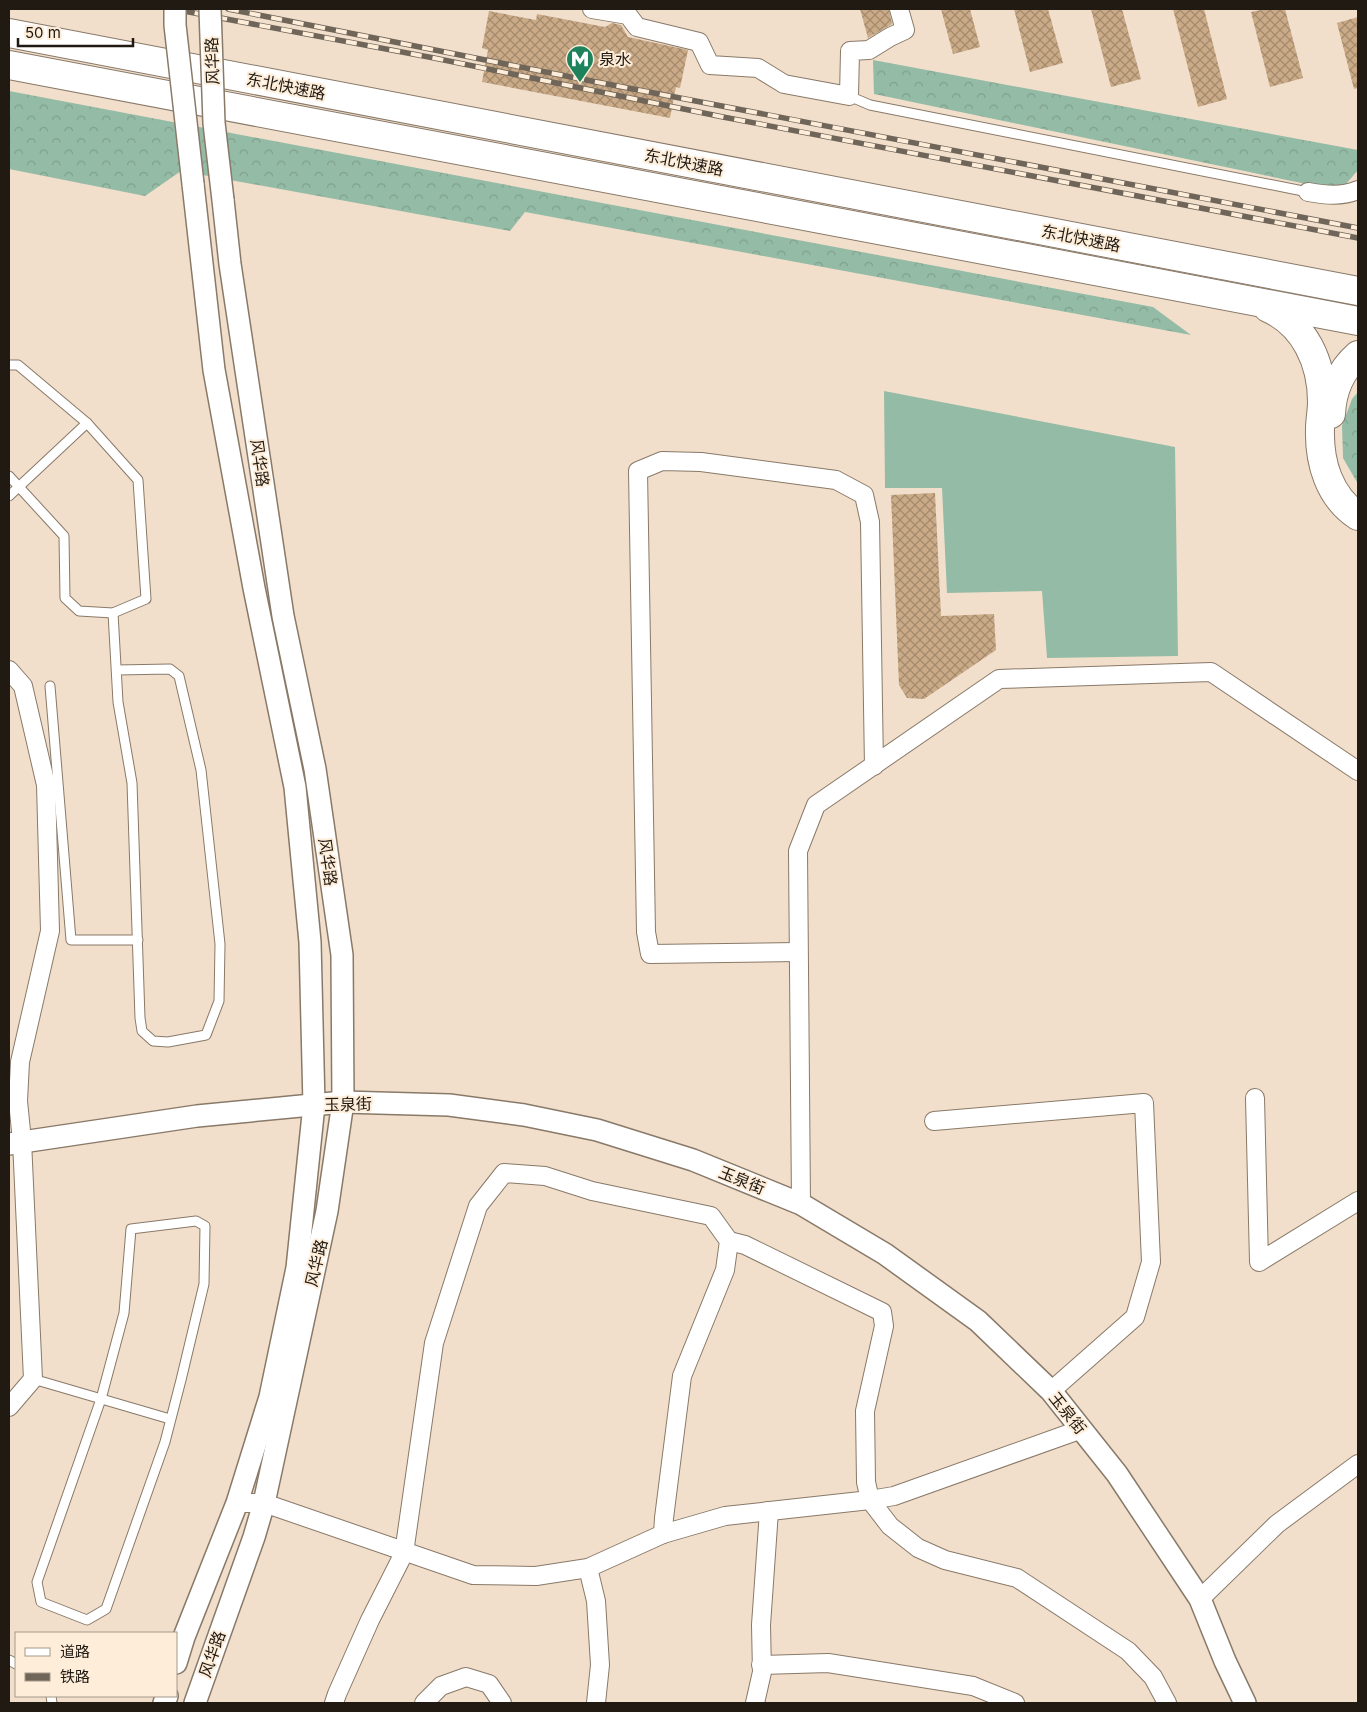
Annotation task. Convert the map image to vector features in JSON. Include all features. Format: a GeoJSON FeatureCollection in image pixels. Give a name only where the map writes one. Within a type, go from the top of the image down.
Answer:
{"type":"FeatureCollection","features":[{"type":"Feature","properties":{"kind":"highway","name":"东北快速路"},"geometry":{"type":"LineString","coordinates":[[9,32],[1358,291]]}},
{"type":"Feature","properties":{"kind":"highway","name":"东北快速路"},"geometry":{"type":"LineString","coordinates":[[9,65],[1358,322]]}},
{"type":"Feature","properties":{"kind":"highway"},"geometry":{"type":"LineString","coordinates":[[1248,300],[1275,311],[1288,320],[1301,333],[1310,348],[1318,365],[1321,381],[1320,436],[1324,469],[1331,487],[1341,502],[1358,516]]}},
{"type":"Feature","properties":{"kind":"highway"},"geometry":{"type":"LineString","coordinates":[[1358,355],[1345,369],[1337,385],[1332,402],[1330,422],[1331,443],[1335,463],[1343,478],[1358,498]]}},
{"type":"Feature","properties":{"kind":"street","name":"风华路"},"geometry":{"type":"LineString","coordinates":[[175,9],[175,25],[214,370],[254,588],[295,787],[310,942],[314,1105],[297,1268],[270,1397],[238,1503],[178,1657]]}},
{"type":"Feature","properties":{"kind":"street","name":"风华路"},"geometry":{"type":"LineString","coordinates":[[195,1703],[254,1537],[264,1503],[327,1210],[344,1102],[342,955],[314,769],[283,616],[230,264],[214,123],[210,9]]}},
{"type":"Feature","properties":{"kind":"street"},"geometry":{"type":"LineString","coordinates":[[592,9],[628,14],[637,26],[699,42],[710,66],[758,68],[784,84],[849,96],[850,51],[869,50],[905,30],[899,9]]}},
{"type":"Feature","properties":{"kind":"street"},"geometry":{"type":"LineString","coordinates":[[1308,192],[1335,196],[1358,190]]}},
{"type":"Feature","properties":{"kind":"street"},"geometry":{"type":"LineString","coordinates":[[798,952],[650,954],[646,922],[638,471],[662,462],[701,462],[836,480],[864,494],[870,522],[874,766]]}},
{"type":"Feature","properties":{"kind":"street"},"geometry":{"type":"LineString","coordinates":[[9,670],[23,686],[46,785],[50,931],[20,1062],[15,1143],[33,1379],[9,1407]]}},
{"type":"Feature","properties":{"kind":"street"},"geometry":{"type":"LineString","coordinates":[[800,1204],[798,850],[816,805],[1000,679],[1211,672],[1358,771]]}},
{"type":"Feature","properties":{"kind":"street"},"geometry":{"type":"LineString","coordinates":[[1255,1098],[1259,1262],[1358,1202]]}},
{"type":"Feature","properties":{"kind":"street","name":"玉泉街"},"geometry":{"type":"LineString","coordinates":[[15,1143],[197,1116],[344,1102],[449,1105],[524,1115],[596,1130],[693,1160],[800,1204],[885,1254],[978,1321],[1051,1391],[1118,1474],[1200,1599],[1224,1661],[1245,1703]]}},
{"type":"Feature","properties":{"kind":"street"},"geometry":{"type":"LineString","coordinates":[[934,1121],[1144,1103],[1151,1262],[1135,1317],[1051,1391]]}},
{"type":"Feature","properties":{"kind":"street"},"geometry":{"type":"LineString","coordinates":[[334,1703],[370,1620],[404,1552],[434,1342],[478,1206],[504,1173],[545,1176],[592,1191],[711,1216],[729,1241],[745,1244],[882,1312],[884,1326],[865,1411],[866,1482],[870,1500],[890,1526],[918,1548],[945,1560],[1017,1578],[1128,1651],[1153,1677],[1166,1703]]}},
{"type":"Feature","properties":{"kind":"street"},"geometry":{"type":"LineString","coordinates":[[663,1534],[682,1376],[724,1270],[729,1241]]}},
{"type":"Feature","properties":{"kind":"street"},"geometry":{"type":"LineString","coordinates":[[238,1503],[264,1503],[473,1575],[536,1576],[588,1568],[663,1534],[725,1516],[894,1496],[1082,1430]]}},
{"type":"Feature","properties":{"kind":"street"},"geometry":{"type":"LineString","coordinates":[[1200,1599],[1277,1524],[1358,1464]]}},
{"type":"Feature","properties":{"kind":"street"},"geometry":{"type":"LineString","coordinates":[[755,1703],[762,1672],[761,1626],[769,1511]]}},
{"type":"Feature","properties":{"kind":"street"},"geometry":{"type":"LineString","coordinates":[[588,1568],[596,1601],[600,1665],[596,1703]]}},
{"type":"Feature","properties":{"kind":"street"},"geometry":{"type":"LineString","coordinates":[[762,1665],[828,1663],[973,1686],[1015,1703]]}},
{"type":"Feature","properties":{"kind":"street"},"geometry":{"type":"LineString","coordinates":[[424,1703],[441,1686],[466,1677],[490,1684],[502,1703]]}},
{"type":"Feature","properties":{"kind":"lane"},"geometry":{"type":"LineString","coordinates":[[849,96],[870,105],[1308,192]]}},
{"type":"Feature","properties":{"kind":"lane"},"geometry":{"type":"LineString","coordinates":[[9,365],[18,365],[87,423],[138,480],[146,599],[113,613],[79,611],[65,598],[64,536],[9,476]]}},
{"type":"Feature","properties":{"kind":"lane"},"geometry":{"type":"LineString","coordinates":[[9,496],[87,423]]}},
{"type":"Feature","properties":{"kind":"lane"},"geometry":{"type":"LineString","coordinates":[[113,613],[116,670],[118,702],[132,784],[142,1031],[153,1041],[168,1042],[206,1035],[219,1001],[220,944],[201,770],[179,676],[170,669],[116,670]]}},
{"type":"Feature","properties":{"kind":"lane"},"geometry":{"type":"LineString","coordinates":[[50,686],[71,940],[138,940]]}},
{"type":"Feature","properties":{"kind":"lane"},"geometry":{"type":"LineString","coordinates":[[196,1221],[205,1226],[204,1284],[165,1442],[106,1609],[87,1620],[42,1602],[37,1582],[101,1399],[124,1313],[131,1230],[196,1221]]}},
{"type":"Feature","properties":{"kind":"lane"},"geometry":{"type":"LineString","coordinates":[[33,1379],[170,1419]]}},
{"type":"Feature","properties":{"kind":"green space"},"geometry":{"type":"Polygon","coordinates":[[[873,60],[1358,150],[1358,170],[1340,191],[874,94],[873,60]]]}},
{"type":"Feature","properties":{"kind":"green space"},"geometry":{"type":"Polygon","coordinates":[[[9,91],[1153,307],[1191,335],[525,212],[510,231],[181,171],[145,196],[9,169],[9,91]]]}},
{"type":"Feature","properties":{"kind":"green space"},"geometry":{"type":"Polygon","coordinates":[[[884,391],[1175,447],[1178,656],[1047,658],[1042,591],[947,593],[942,488],[885,488],[884,391]]]}},
{"type":"Feature","properties":{"kind":"green space"},"geometry":{"type":"Polygon","coordinates":[[[1358,392],[1358,484],[1343,458],[1342,426],[1352,399],[1358,392]]]}},
{"type":"Feature","properties":{"kind":"building"},"geometry":{"type":"Polygon","coordinates":[[[860,9],[889,9],[892,24],[868,38],[860,9]]]}},
{"type":"Feature","properties":{"kind":"building"},"geometry":{"type":"Polygon","coordinates":[[[941,9],[970,9],[980,47],[953,54],[941,9]]]}},
{"type":"Feature","properties":{"kind":"building"},"geometry":{"type":"Polygon","coordinates":[[[1014,9],[1048,9],[1063,63],[1030,72],[1014,9]]]}},
{"type":"Feature","properties":{"kind":"building"},"geometry":{"type":"Polygon","coordinates":[[[1091,9],[1122,9],[1141,79],[1111,87],[1091,9]]]}},
{"type":"Feature","properties":{"kind":"building"},"geometry":{"type":"Polygon","coordinates":[[[1173,9],[1204,9],[1227,99],[1198,107],[1173,9]]]}},
{"type":"Feature","properties":{"kind":"building"},"geometry":{"type":"Polygon","coordinates":[[[1265,9],[1285,9],[1303,78],[1270,87],[1251,12],[1265,9]]]}},
{"type":"Feature","properties":{"kind":"building"},"geometry":{"type":"Polygon","coordinates":[[[489,11],[536,20],[537,14],[605,27],[612,23],[621,25],[628,37],[688,50],[680,88],[676,87],[670,118],[482,82],[488,50],[482,48],[489,11]]]}},
{"type":"Feature","properties":{"kind":"building"},"geometry":{"type":"Polygon","coordinates":[[[1358,17],[1358,88],[1354,89],[1337,23],[1358,17]]]}},
{"type":"Feature","properties":{"kind":"building"},"geometry":{"type":"Polygon","coordinates":[[[935,493],[941,616],[994,614],[996,650],[924,699],[907,698],[899,685],[891,495],[935,493]]]}},
{"type":"Feature","properties":{"kind":"railway"},"geometry":{"type":"LineString","coordinates":[[173,9],[434,58],[723,117],[1358,238]]}},
{"type":"Feature","properties":{"kind":"railway"},"geometry":{"type":"LineString","coordinates":[[228,9],[581,79],[1358,228]]}},
{"type":"Feature","properties":{"kind":"place","name":"泉水"},"geometry":{"type":"Point","coordinates":[580,83]}}]}
